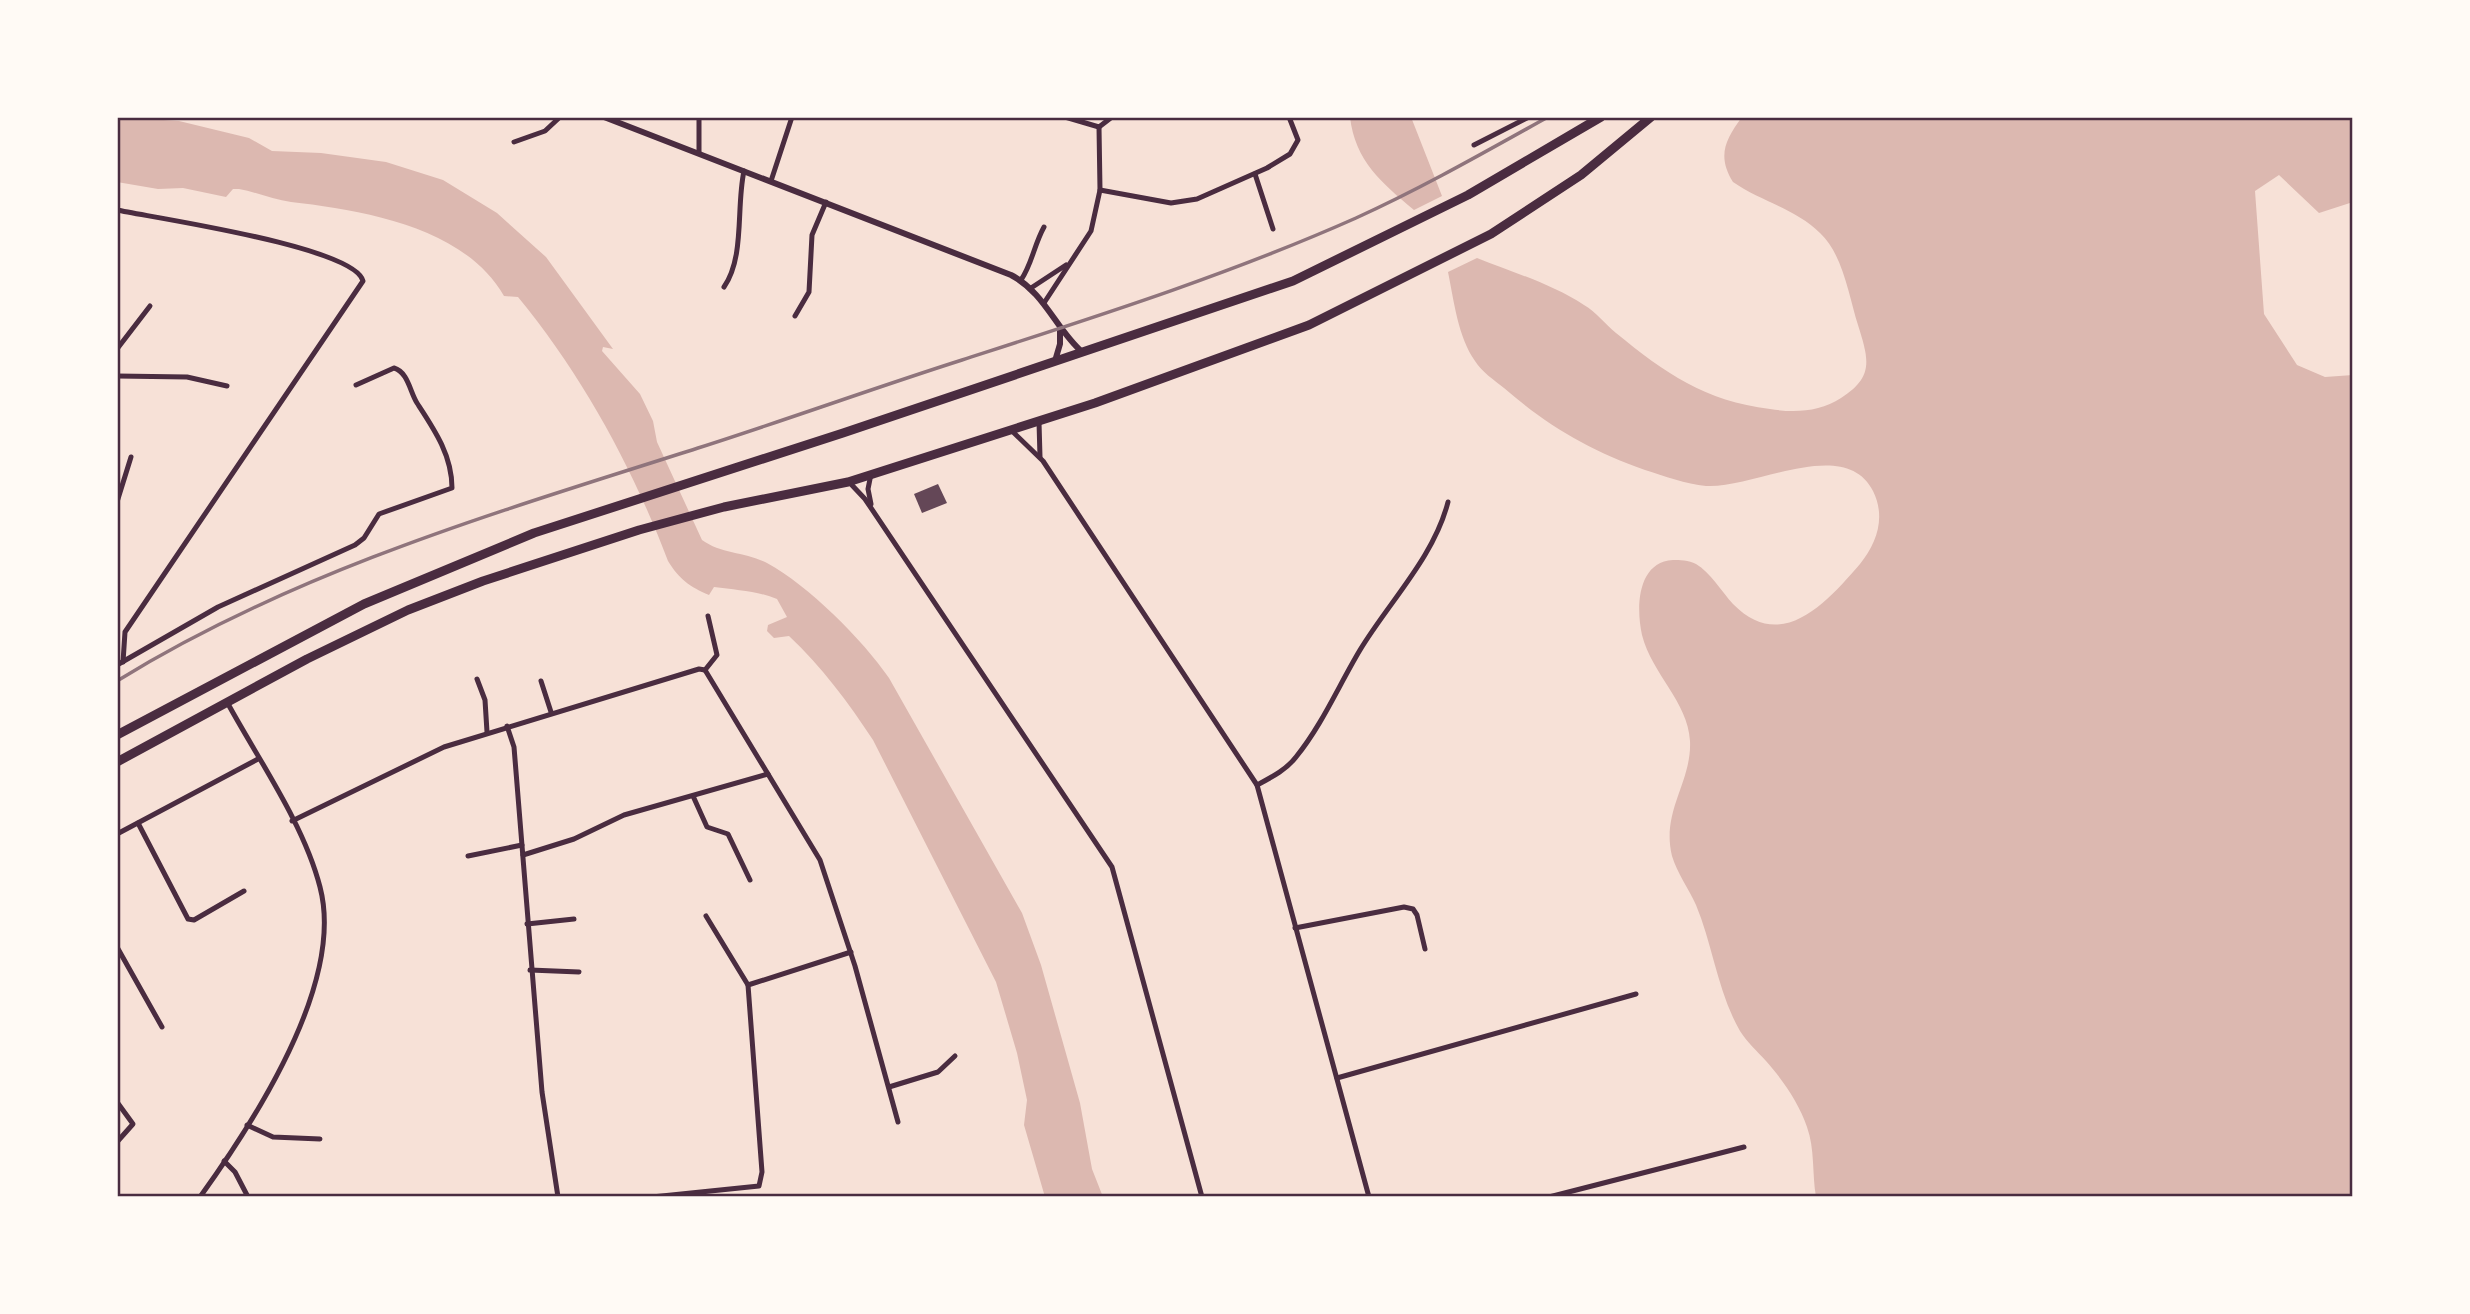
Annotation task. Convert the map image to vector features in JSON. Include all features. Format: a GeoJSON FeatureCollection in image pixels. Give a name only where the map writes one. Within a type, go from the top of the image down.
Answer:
{"type":"FeatureCollection","features":[{"type":"Feature","properties":{"kind":"highway"},"geometry":{"type":"LineString","coordinates":[[117,736],[399,588],[534,533],[695,482],[1293,281],[1468,195],[1601,117]]}},
{"type":"Feature","properties":{"kind":"highway"},"geometry":{"type":"LineString","coordinates":[[117,762],[227,702],[408,610],[542,559],[724,507],[848,482],[1039,422],[1309,325],[1491,234],[1581,175],[1651,117]]}},
{"type":"Feature","properties":{"kind":"street"},"geometry":{"type":"LineString","coordinates":[[514,142],[545,131],[560,117]]}},
{"type":"Feature","properties":{"kind":"street"},"geometry":{"type":"LineString","coordinates":[[604,117],[1021,280],[1044,303],[1060,329],[1082,352]]}},
{"type":"Feature","properties":{"kind":"street"},"geometry":{"type":"LineString","coordinates":[[699,117],[699,152]]}},
{"type":"Feature","properties":{"kind":"street"},"geometry":{"type":"LineString","coordinates":[[771,181],[792,117]]}},
{"type":"Feature","properties":{"kind":"street"},"geometry":{"type":"LineString","coordinates":[[1065,117],[1099,127]]}},
{"type":"Feature","properties":{"kind":"street"},"geometry":{"type":"LineString","coordinates":[[1099,127],[1112,117]]}},
{"type":"Feature","properties":{"kind":"street"},"geometry":{"type":"LineString","coordinates":[[1100,190],[1159,201],[1184,202],[1255,174],[1290,154],[1297,146],[1297,132],[1289,117]]}},
{"type":"Feature","properties":{"kind":"street"},"geometry":{"type":"LineString","coordinates":[[1474,145],[1529,117]]}},
{"type":"Feature","properties":{"kind":"street"},"geometry":{"type":"LineString","coordinates":[[1044,303],[1091,230],[1100,190],[1099,127]]}},
{"type":"Feature","properties":{"kind":"street"},"geometry":{"type":"LineString","coordinates":[[724,287],[734,265],[738,201],[744,171]]}},
{"type":"Feature","properties":{"kind":"street"},"geometry":{"type":"LineString","coordinates":[[1255,174],[1273,229]]}},
{"type":"Feature","properties":{"kind":"street"},"geometry":{"type":"LineString","coordinates":[[795,316],[809,292],[812,235],[826,202]]}},
{"type":"Feature","properties":{"kind":"street"},"geometry":{"type":"LineString","coordinates":[[117,210],[250,234],[314,252],[356,269],[363,281],[125,632],[120,664]]}},
{"type":"Feature","properties":{"kind":"street"},"geometry":{"type":"LineString","coordinates":[[1021,280],[1030,268],[1032,251],[1044,227]]}},
{"type":"Feature","properties":{"kind":"street"},"geometry":{"type":"LineString","coordinates":[[1031,288],[1069,263]]}},
{"type":"Feature","properties":{"kind":"street"},"geometry":{"type":"LineString","coordinates":[[117,349],[150,306]]}},
{"type":"Feature","properties":{"kind":"street"},"geometry":{"type":"LineString","coordinates":[[1055,361],[1060,344],[1060,329]]}},
{"type":"Feature","properties":{"kind":"street"},"geometry":{"type":"LineString","coordinates":[[120,664],[218,607],[355,545],[365,538],[379,514],[452,488],[437,432],[416,402],[402,372],[394,368],[356,385]]}},
{"type":"Feature","properties":{"kind":"street"},"geometry":{"type":"LineString","coordinates":[[117,376],[187,377],[227,386]]}},
{"type":"Feature","properties":{"kind":"street"},"geometry":{"type":"LineString","coordinates":[[1039,422],[1040,457]]}},
{"type":"Feature","properties":{"kind":"street"},"geometry":{"type":"LineString","coordinates":[[1012,431],[1040,457],[1257,785],[1269,819],[1295,929],[1369,1197]]}},
{"type":"Feature","properties":{"kind":"street"},"geometry":{"type":"LineString","coordinates":[[117,502],[131,457]]}},
{"type":"Feature","properties":{"kind":"street"},"geometry":{"type":"LineString","coordinates":[[872,474],[868,489],[872,511]]}},
{"type":"Feature","properties":{"kind":"street"},"geometry":{"type":"LineString","coordinates":[[848,482],[860,492],[1112,867],[1202,1197]]}},
{"type":"Feature","properties":{"kind":"street"},"geometry":{"type":"LineString","coordinates":[[1257,785],[1287,766],[1307,741],[1366,640],[1437,533],[1448,502]]}},
{"type":"Feature","properties":{"kind":"street"},"geometry":{"type":"LineString","coordinates":[[292,821],[444,747],[686,672],[705,670],[717,655],[708,616]]}},
{"type":"Feature","properties":{"kind":"street"},"geometry":{"type":"LineString","coordinates":[[705,670],[816,852],[851,952],[898,1122]]}},
{"type":"Feature","properties":{"kind":"street"},"geometry":{"type":"LineString","coordinates":[[477,679],[485,700],[487,732]]}},
{"type":"Feature","properties":{"kind":"street"},"geometry":{"type":"LineString","coordinates":[[541,681],[551,712]]}},
{"type":"Feature","properties":{"kind":"street"},"geometry":{"type":"LineString","coordinates":[[201,1197],[247,1125],[297,1035],[314,990],[324,948],[325,918],[321,889],[292,821],[227,702]]}},
{"type":"Feature","properties":{"kind":"street"},"geometry":{"type":"LineString","coordinates":[[508,726],[514,747],[543,1105],[558,1197]]}},
{"type":"Feature","properties":{"kind":"street"},"geometry":{"type":"LineString","coordinates":[[117,834],[258,759]]}},
{"type":"Feature","properties":{"kind":"street"},"geometry":{"type":"LineString","coordinates":[[523,855],[574,839],[624,815],[768,775]]}},
{"type":"Feature","properties":{"kind":"street"},"geometry":{"type":"LineString","coordinates":[[693,796],[706,827],[728,834],[750,880]]}},
{"type":"Feature","properties":{"kind":"street"},"geometry":{"type":"LineString","coordinates":[[138,823],[188,919],[194,920],[244,891]]}},
{"type":"Feature","properties":{"kind":"street"},"geometry":{"type":"LineString","coordinates":[[468,856],[522,845]]}},
{"type":"Feature","properties":{"kind":"street"},"geometry":{"type":"LineString","coordinates":[[1295,929],[1404,907],[1413,909],[1417,915],[1425,949]]}},
{"type":"Feature","properties":{"kind":"street"},"geometry":{"type":"LineString","coordinates":[[652,1197],[759,1186],[762,1172],[748,985],[706,916]]}},
{"type":"Feature","properties":{"kind":"street"},"geometry":{"type":"LineString","coordinates":[[527,924],[574,919]]}},
{"type":"Feature","properties":{"kind":"street"},"geometry":{"type":"LineString","coordinates":[[117,947],[162,1027]]}},
{"type":"Feature","properties":{"kind":"street"},"geometry":{"type":"LineString","coordinates":[[748,985],[851,952]]}},
{"type":"Feature","properties":{"kind":"street"},"geometry":{"type":"LineString","coordinates":[[530,970],[579,972]]}},
{"type":"Feature","properties":{"kind":"street"},"geometry":{"type":"LineString","coordinates":[[1336,1078],[1636,994]]}},
{"type":"Feature","properties":{"kind":"street"},"geometry":{"type":"LineString","coordinates":[[889,1087],[938,1072],[955,1056]]}},
{"type":"Feature","properties":{"kind":"street"},"geometry":{"type":"LineString","coordinates":[[117,1102],[133,1124],[117,1142]]}},
{"type":"Feature","properties":{"kind":"street"},"geometry":{"type":"LineString","coordinates":[[247,1125],[273,1137],[320,1139]]}},
{"type":"Feature","properties":{"kind":"street"},"geometry":{"type":"LineString","coordinates":[[1549,1197],[1744,1147]]}},
{"type":"Feature","properties":{"kind":"street"},"geometry":{"type":"LineString","coordinates":[[224,1161],[235,1172],[248,1197]]}},
{"type":"Feature","properties":{"kind":"shaded area"},"geometry":{"type":"Polygon","coordinates":[[[117,117],[179,121],[249,138],[272,151],[321,153],[386,162],[443,180],[497,213],[546,257],[613,349],[603,347],[602,351],[640,394],[653,421],[657,442],[702,540],[717,548],[767,563],[800,585],[850,631],[889,678],[1022,913],[1041,965],[1080,1103],[1092,1169],[1103,1197],[1045,1197],[1024,1125],[1027,1100],[1017,1053],[996,982],[873,740],[813,660],[789,636],[774,638],[767,631],[768,625],[787,617],[777,599],[755,592],[714,587],[709,595],[676,573],[604,423],[563,358],[518,297],[504,296],[487,272],[464,253],[438,238],[379,217],[285,201],[239,189],[233,189],[226,197],[183,188],[158,189],[117,182],[117,117]]]}},
{"type":"Feature","properties":{"kind":"shaded area"},"geometry":{"type":"Polygon","coordinates":[[[1350,117],[1411,117],[1442,196],[1414,210],[1402,200],[1364,159],[1353,133],[1350,117]]]}},
{"type":"Feature","properties":{"kind":"shaded area"},"geometry":{"type":"Polygon","coordinates":[[[1742,117],[2353,117],[2353,202],[2319,213],[2279,175],[2255,191],[2264,314],[2297,365],[2325,377],[2353,375],[2353,1197],[1816,1197],[1810,1135],[1804,1118],[1784,1083],[1743,1035],[1732,1016],[1696,905],[1672,856],[1670,825],[1686,770],[1690,741],[1683,713],[1653,663],[1642,635],[1640,600],[1646,577],[1652,569],[1661,563],[1684,560],[1701,568],[1733,604],[1751,618],[1769,624],[1786,623],[1802,617],[1833,593],[1860,564],[1871,547],[1878,529],[1877,501],[1873,491],[1860,475],[1842,467],[1797,469],[1726,485],[1706,486],[1645,470],[1588,446],[1537,414],[1478,365],[1464,341],[1448,272],[1477,258],[1545,285],[1588,308],[1669,373],[1725,399],[1788,411],[1816,409],[1833,403],[1859,383],[1866,367],[1865,348],[1844,276],[1834,252],[1820,233],[1789,211],[1733,182],[1725,164],[1725,148],[1742,117]]]}},
{"type":"Feature","properties":{"kind":"building"},"geometry":{"type":"Polygon","coordinates":[[[938,484],[947,503],[922,513],[914,494],[938,484]]]}},
{"type":"Feature","properties":{"kind":"railway"},"geometry":{"type":"LineString","coordinates":[[117,681],[185,642],[256,607],[327,575],[400,547],[1111,311],[1308,239],[1381,206],[1548,117]]}}]}
